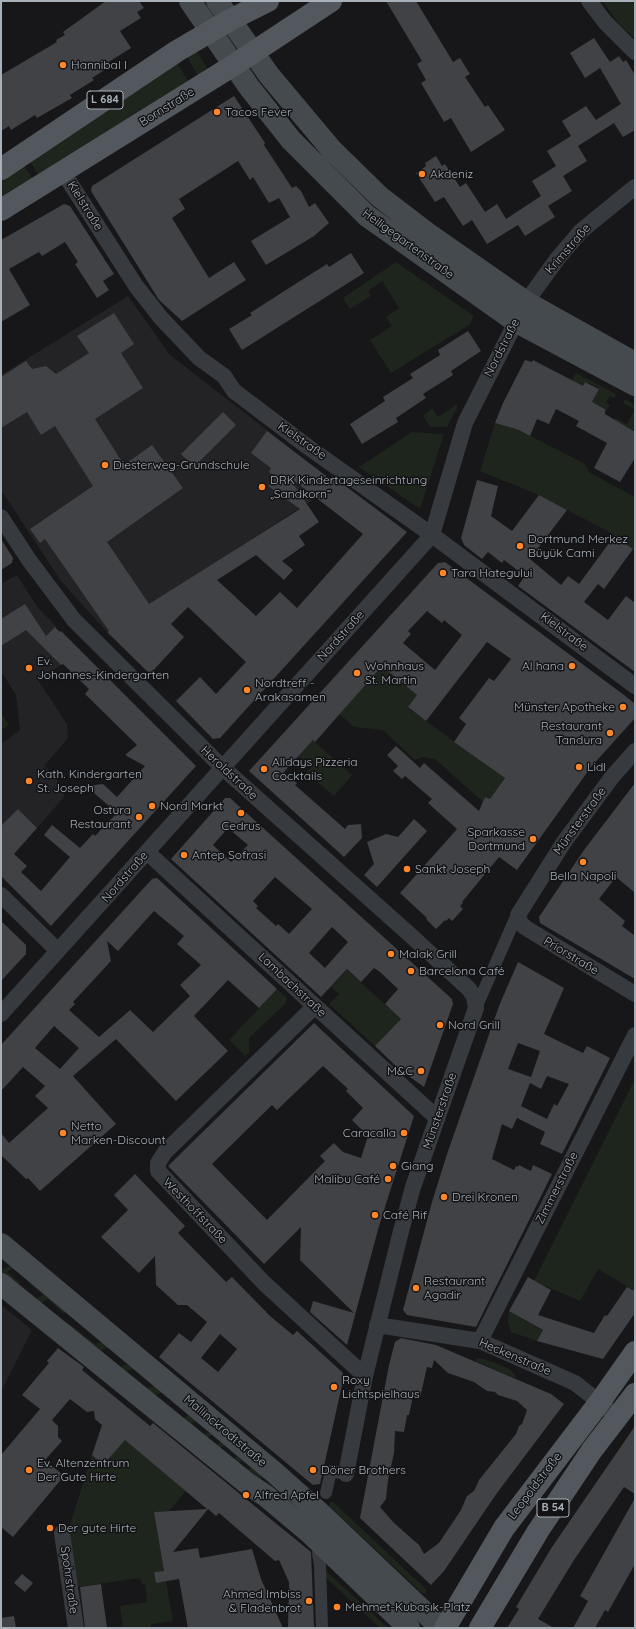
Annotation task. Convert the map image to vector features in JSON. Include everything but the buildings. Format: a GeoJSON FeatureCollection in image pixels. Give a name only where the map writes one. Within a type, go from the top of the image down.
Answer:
{"type":"FeatureCollection","features":[{"type":"Feature","properties":{"kind":"main road","name":"Heiligegartenstraße"},"geometry":{"type":"LineString","coordinates":[[190,1],[210,32],[291,140],[367,216],[515,321],[635,385]]}},
{"type":"Feature","properties":{"kind":"main road","name":"Heiligegartenstraße"},"geometry":{"type":"LineString","coordinates":[[217,1],[269,75],[331,150],[380,197],[427,233],[526,302],[635,363]]}},
{"type":"Feature","properties":{"kind":"main road","name":"L 684"},"geometry":{"type":"LineString","coordinates":[[1,169],[177,51],[230,20],[268,1]]}},
{"type":"Feature","properties":{"kind":"main road","name":"Bornstraße"},"geometry":{"type":"LineString","coordinates":[[1,210],[253,53],[331,1]]}},
{"type":"Feature","properties":{"kind":"main road","name":"Mallinckrodtstraße"},"geometry":{"type":"LineString","coordinates":[[1,1244],[275,1473],[322,1515],[441,1628]]}},
{"type":"Feature","properties":{"kind":"main road"},"geometry":{"type":"LineString","coordinates":[[1,1284],[318,1540],[409,1628]]}},
{"type":"Feature","properties":{"kind":"main road","name":"Leopoldstraße"},"geometry":{"type":"LineString","coordinates":[[445,1628],[504,1528],[635,1352]]}},
{"type":"Feature","properties":{"kind":"main road","name":"B 54"},"geometry":{"type":"LineString","coordinates":[[480,1628],[538,1531],[635,1394]]}},
{"type":"Feature","properties":{"kind":"main road"},"geometry":{"type":"LineString","coordinates":[[260,1492],[275,1473]]}},
{"type":"Feature","properties":{"kind":"street"},"geometry":{"type":"LineString","coordinates":[[589,1],[605,22],[635,52]]}},
{"type":"Feature","properties":{"kind":"street","name":"Kielstraße"},"geometry":{"type":"LineString","coordinates":[[63,172],[136,286],[161,318],[199,358],[224,376],[234,391],[308,447],[432,535],[635,686]]}},
{"type":"Feature","properties":{"kind":"street","name":"Krimstraße"},"geometry":{"type":"LineString","coordinates":[[526,302],[558,258],[581,231],[635,187]]}},
{"type":"Feature","properties":{"kind":"street","name":"Nordstraße"},"geometry":{"type":"LineString","coordinates":[[1,1014],[432,535],[465,423],[515,321],[526,302]]}},
{"type":"Feature","properties":{"kind":"street","name":"Heroldstraße"},"geometry":{"type":"LineString","coordinates":[[1,517],[29,560],[64,608],[222,767],[469,989],[474,997],[476,1008]]}},
{"type":"Feature","properties":{"kind":"street","name":"Münsterstraße"},"geometry":{"type":"LineString","coordinates":[[326,1493],[331,1471],[346,1474],[365,1376],[413,1187],[476,1008],[519,910],[564,842],[612,777],[635,751]]}},
{"type":"Feature","properties":{"kind":"street","name":"Lambachstraße"},"geometry":{"type":"LineString","coordinates":[[147,852],[437,1118]]}},
{"type":"Feature","properties":{"kind":"street"},"geometry":{"type":"LineString","coordinates":[[1,895],[58,951]]}},
{"type":"Feature","properties":{"kind":"street","name":"Priorstraße"},"geometry":{"type":"LineString","coordinates":[[519,910],[518,920],[532,932],[635,994]]}},
{"type":"Feature","properties":{"kind":"street","name":"Westhoffstraße"},"geometry":{"type":"LineString","coordinates":[[315,1006],[165,1152],[158,1163],[158,1171],[264,1283],[365,1376]]}},
{"type":"Feature","properties":{"kind":"street","name":"Zimmerstraße"},"geometry":{"type":"LineString","coordinates":[[480,1341],[635,1035]]}},
{"type":"Feature","properties":{"kind":"street","name":"Heckenstraße"},"geometry":{"type":"LineString","coordinates":[[377,1325],[480,1341],[575,1383],[618,1416]]}},
{"type":"Feature","properties":{"kind":"street","name":"Spohrstraße"},"geometry":{"type":"LineString","coordinates":[[62,1533],[76,1628]]}},
{"type":"Feature","properties":{"kind":"street"},"geometry":{"type":"LineString","coordinates":[[318,1553],[323,1591],[322,1628]]}},
{"type":"Feature","properties":{"kind":"shaded area"},"geometry":{"type":"Polygon","coordinates":[[[602,1],[635,1],[635,39],[620,25],[602,1]]]}},
{"type":"Feature","properties":{"kind":"shaded area"},"geometry":{"type":"Polygon","coordinates":[[[197,51],[207,68],[198,76],[186,55],[197,51]]]}},
{"type":"Feature","properties":{"kind":"shaded area"},"geometry":{"type":"Polygon","coordinates":[[[175,60],[189,82],[40,178],[29,160],[175,60]]]}},
{"type":"Feature","properties":{"kind":"shaded area"},"geometry":{"type":"Polygon","coordinates":[[[23,164],[35,182],[1,204],[1,180],[23,164]]]}},
{"type":"Feature","properties":{"kind":"shaded area"},"geometry":{"type":"Polygon","coordinates":[[[396,262],[474,316],[469,325],[391,373],[370,340],[392,326],[386,317],[399,308],[382,281],[368,291],[371,296],[350,309],[343,298],[396,262]]]}},
{"type":"Feature","properties":{"kind":"shaded area","name":"Diesterweg-Grundschule"},"geometry":{"type":"Polygon","coordinates":[[[128,296],[170,355],[330,479],[314,499],[107,632],[61,581],[1,490],[1,375],[128,296]]]}},
{"type":"Feature","properties":{"kind":"shaded area"},"geometry":{"type":"Polygon","coordinates":[[[576,373],[616,394],[614,398],[610,396],[606,402],[610,405],[606,412],[604,410],[605,409],[599,405],[598,407],[591,404],[599,389],[597,386],[585,382],[581,390],[570,384],[576,373]]]}},
{"type":"Feature","properties":{"kind":"shaded area"},"geometry":{"type":"Polygon","coordinates":[[[625,399],[635,405],[635,409],[623,403],[625,399]]]}},
{"type":"Feature","properties":{"kind":"shaded area"},"geometry":{"type":"Polygon","coordinates":[[[457,404],[457,408],[447,427],[430,427],[423,416],[432,408],[438,417],[457,404]]]}},
{"type":"Feature","properties":{"kind":"shaded area"},"geometry":{"type":"Polygon","coordinates":[[[635,409],[635,433],[613,422],[615,418],[627,424],[635,409]]]}},
{"type":"Feature","properties":{"kind":"shaded area"},"geometry":{"type":"Polygon","coordinates":[[[495,423],[521,431],[585,464],[590,473],[635,497],[635,550],[627,545],[628,542],[539,495],[480,471],[495,423]]]}},
{"type":"Feature","properties":{"kind":"shaded area"},"geometry":{"type":"Polygon","coordinates":[[[412,432],[444,434],[420,509],[359,467],[412,432]]]}},
{"type":"Feature","properties":{"kind":"shaded area","name":"Ev. Johannes-Kindergarten"},"geometry":{"type":"Polygon","coordinates":[[[17,575],[38,608],[56,626],[47,635],[58,660],[57,661],[61,665],[38,680],[67,724],[68,738],[44,766],[57,777],[58,785],[65,796],[37,828],[18,809],[1,826],[1,744],[20,730],[16,695],[1,671],[1,584],[17,575]]]}},
{"type":"Feature","properties":{"kind":"shaded area"},"geometry":{"type":"Polygon","coordinates":[[[381,665],[417,695],[408,708],[505,778],[490,799],[485,797],[483,802],[435,759],[423,757],[415,760],[383,730],[354,727],[339,714],[381,665]]]}},
{"type":"Feature","properties":{"kind":"shaded area"},"geometry":{"type":"Polygon","coordinates":[[[1,713],[9,725],[1,730],[1,713]]]}},
{"type":"Feature","properties":{"kind":"shaded area"},"geometry":{"type":"Polygon","coordinates":[[[313,740],[352,775],[334,796],[306,772],[311,768],[298,756],[313,740]]]}},
{"type":"Feature","properties":{"kind":"shaded area"},"geometry":{"type":"Polygon","coordinates":[[[347,970],[401,1019],[375,1046],[329,1004],[339,994],[331,987],[347,970]]]}},
{"type":"Feature","properties":{"kind":"shaded area"},"geometry":{"type":"Polygon","coordinates":[[[277,989],[287,998],[286,1003],[249,1038],[249,1053],[245,1056],[229,1040],[277,989]]]}},
{"type":"Feature","properties":{"kind":"shaded area"},"geometry":{"type":"Polygon","coordinates":[[[633,1083],[635,1084],[635,1291],[598,1269],[580,1301],[534,1281],[633,1083]]]}},
{"type":"Feature","properties":{"kind":"shaded area"},"geometry":{"type":"Polygon","coordinates":[[[13,1264],[16,1267],[7,1272],[20,1283],[13,1287],[1,1276],[1,1267],[4,1269],[13,1264]]]}},
{"type":"Feature","properties":{"kind":"shaded area"},"geometry":{"type":"Polygon","coordinates":[[[35,1280],[68,1309],[64,1314],[48,1299],[39,1304],[34,1300],[43,1295],[29,1283],[35,1280]]]}},
{"type":"Feature","properties":{"kind":"shaded area"},"geometry":{"type":"Polygon","coordinates":[[[1,1305],[32,1330],[1,1392],[1,1305]]]}},
{"type":"Feature","properties":{"kind":"shaded area"},"geometry":{"type":"Polygon","coordinates":[[[509,1311],[543,1331],[537,1341],[511,1332],[508,1322],[509,1311]]]}},
{"type":"Feature","properties":{"kind":"shaded area"},"geometry":{"type":"Polygon","coordinates":[[[67,1322],[95,1344],[106,1341],[112,1346],[101,1350],[120,1367],[132,1363],[184,1411],[162,1393],[148,1396],[141,1390],[154,1386],[133,1369],[120,1373],[62,1327],[67,1322]]]}},
{"type":"Feature","properties":{"kind":"shaded area"},"geometry":{"type":"Polygon","coordinates":[[[478,1358],[494,1362],[509,1369],[515,1374],[515,1378],[475,1361],[478,1358]]]}},
{"type":"Feature","properties":{"kind":"shaded area"},"geometry":{"type":"Polygon","coordinates":[[[191,1410],[202,1419],[192,1423],[204,1434],[215,1430],[218,1433],[208,1437],[216,1444],[227,1440],[263,1475],[258,1482],[241,1472],[251,1468],[242,1461],[232,1465],[227,1461],[237,1457],[225,1446],[214,1450],[181,1423],[191,1410]]]}},
{"type":"Feature","properties":{"kind":"shaded area"},"geometry":{"type":"Polygon","coordinates":[[[123,1438],[186,1491],[169,1511],[154,1512],[164,1571],[154,1572],[156,1583],[166,1581],[173,1621],[151,1624],[151,1628],[123,1628],[120,1606],[147,1602],[145,1584],[142,1585],[140,1578],[77,1587],[68,1531],[92,1455],[104,1465],[123,1438]]]}},
{"type":"Feature","properties":{"kind":"shaded area"},"geometry":{"type":"Polygon","coordinates":[[[330,1502],[333,1502],[426,1589],[426,1593],[422,1593],[329,1506],[330,1502]]]}},
{"type":"Feature","properties":{"kind":"shaded area"},"geometry":{"type":"Polygon","coordinates":[[[325,1570],[388,1628],[380,1628],[322,1574],[325,1570]]]}},
{"type":"Feature","properties":{"kind":"place","name":"Hannibal I"},"geometry":{"type":"Point","coordinates":[63,65]}},
{"type":"Feature","properties":{"kind":"place","name":"Tacos Fever"},"geometry":{"type":"Point","coordinates":[217,112]}},
{"type":"Feature","properties":{"kind":"place","name":"Akdeniz"},"geometry":{"type":"Point","coordinates":[422,174]}},
{"type":"Feature","properties":{"kind":"place","name":"Diesterweg-Grundschule"},"geometry":{"type":"Point","coordinates":[105,465]}},
{"type":"Feature","properties":{"kind":"place","name":"DRK Kindertageseinrichtung „Sandkorn“"},"geometry":{"type":"Point","coordinates":[262,487]}},
{"type":"Feature","properties":{"kind":"place","name":"Dortmund Merkez Büyük Cami"},"geometry":{"type":"Point","coordinates":[520,546]}},
{"type":"Feature","properties":{"kind":"place","name":"Tara Hategului"},"geometry":{"type":"Point","coordinates":[443,573]}},
{"type":"Feature","properties":{"kind":"place","name":"Al hana"},"geometry":{"type":"Point","coordinates":[572,666]}},
{"type":"Feature","properties":{"kind":"place","name":"Ev. Johannes-Kindergarten"},"geometry":{"type":"Point","coordinates":[29,668]}},
{"type":"Feature","properties":{"kind":"place","name":"Wohnhaus St. Martin"},"geometry":{"type":"Point","coordinates":[357,673]}},
{"type":"Feature","properties":{"kind":"place","name":"Nordtreff - Arakasamen"},"geometry":{"type":"Point","coordinates":[247,690]}},
{"type":"Feature","properties":{"kind":"place","name":"Münster Apotheke"},"geometry":{"type":"Point","coordinates":[623,707]}},
{"type":"Feature","properties":{"kind":"place","name":"Restaurant Tandura"},"geometry":{"type":"Point","coordinates":[610,733]}},
{"type":"Feature","properties":{"kind":"place","name":"Lidl"},"geometry":{"type":"Point","coordinates":[579,767]}},
{"type":"Feature","properties":{"kind":"place","name":"Alldays Pizzeria Cocktails"},"geometry":{"type":"Point","coordinates":[264,769]}},
{"type":"Feature","properties":{"kind":"place","name":"Kath. Kindergarten St. Joseph"},"geometry":{"type":"Point","coordinates":[29,781]}},
{"type":"Feature","properties":{"kind":"place","name":"Nord Markt"},"geometry":{"type":"Point","coordinates":[152,806]}},
{"type":"Feature","properties":{"kind":"place","name":"Cedrus"},"geometry":{"type":"Point","coordinates":[241,813]}},
{"type":"Feature","properties":{"kind":"place","name":"Ostura Restaurant"},"geometry":{"type":"Point","coordinates":[139,817]}},
{"type":"Feature","properties":{"kind":"place","name":"Sparkasse Dortmund"},"geometry":{"type":"Point","coordinates":[533,839]}},
{"type":"Feature","properties":{"kind":"place","name":"Antep Sofrasi"},"geometry":{"type":"Point","coordinates":[184,855]}},
{"type":"Feature","properties":{"kind":"place","name":"Bella Napoli"},"geometry":{"type":"Point","coordinates":[583,862]}},
{"type":"Feature","properties":{"kind":"place","name":"Sankt Joseph"},"geometry":{"type":"Point","coordinates":[407,869]}},
{"type":"Feature","properties":{"kind":"place","name":"Malak Grill"},"geometry":{"type":"Point","coordinates":[391,954]}},
{"type":"Feature","properties":{"kind":"place","name":"Barcelona Café"},"geometry":{"type":"Point","coordinates":[411,971]}},
{"type":"Feature","properties":{"kind":"place","name":"Nord Grill"},"geometry":{"type":"Point","coordinates":[440,1025]}},
{"type":"Feature","properties":{"kind":"place","name":"M&C"},"geometry":{"type":"Point","coordinates":[421,1071]}},
{"type":"Feature","properties":{"kind":"place","name":"Netto Marken-Discount"},"geometry":{"type":"Point","coordinates":[63,1133]}},
{"type":"Feature","properties":{"kind":"place","name":"Caracalla"},"geometry":{"type":"Point","coordinates":[404,1133]}},
{"type":"Feature","properties":{"kind":"place","name":"Giang"},"geometry":{"type":"Point","coordinates":[393,1166]}},
{"type":"Feature","properties":{"kind":"place","name":"Malibu Café"},"geometry":{"type":"Point","coordinates":[388,1179]}},
{"type":"Feature","properties":{"kind":"place","name":"Drei Kronen"},"geometry":{"type":"Point","coordinates":[444,1197]}},
{"type":"Feature","properties":{"kind":"place","name":"Café Rif"},"geometry":{"type":"Point","coordinates":[375,1215]}},
{"type":"Feature","properties":{"kind":"place","name":"Restaurant Agadir"},"geometry":{"type":"Point","coordinates":[416,1288]}},
{"type":"Feature","properties":{"kind":"place","name":"Roxy Lichtspielhaus"},"geometry":{"type":"Point","coordinates":[334,1387]}},
{"type":"Feature","properties":{"kind":"place","name":"Ev. Altenzentrum Der Gute Hirte"},"geometry":{"type":"Point","coordinates":[29,1470]}},
{"type":"Feature","properties":{"kind":"place","name":"Döner Brothers"},"geometry":{"type":"Point","coordinates":[313,1470]}},
{"type":"Feature","properties":{"kind":"place","name":"Alfred Apfel"},"geometry":{"type":"Point","coordinates":[246,1495]}},
{"type":"Feature","properties":{"kind":"place","name":"Der gute Hirte"},"geometry":{"type":"Point","coordinates":[50,1528]}},
{"type":"Feature","properties":{"kind":"place","name":"Ahmed Imbiss & Fladenbrot"},"geometry":{"type":"Point","coordinates":[309,1601]}},
{"type":"Feature","properties":{"kind":"place","name":"Mehmet-Kubaşık-Platz"},"geometry":{"type":"Point","coordinates":[337,1607]}}]}
